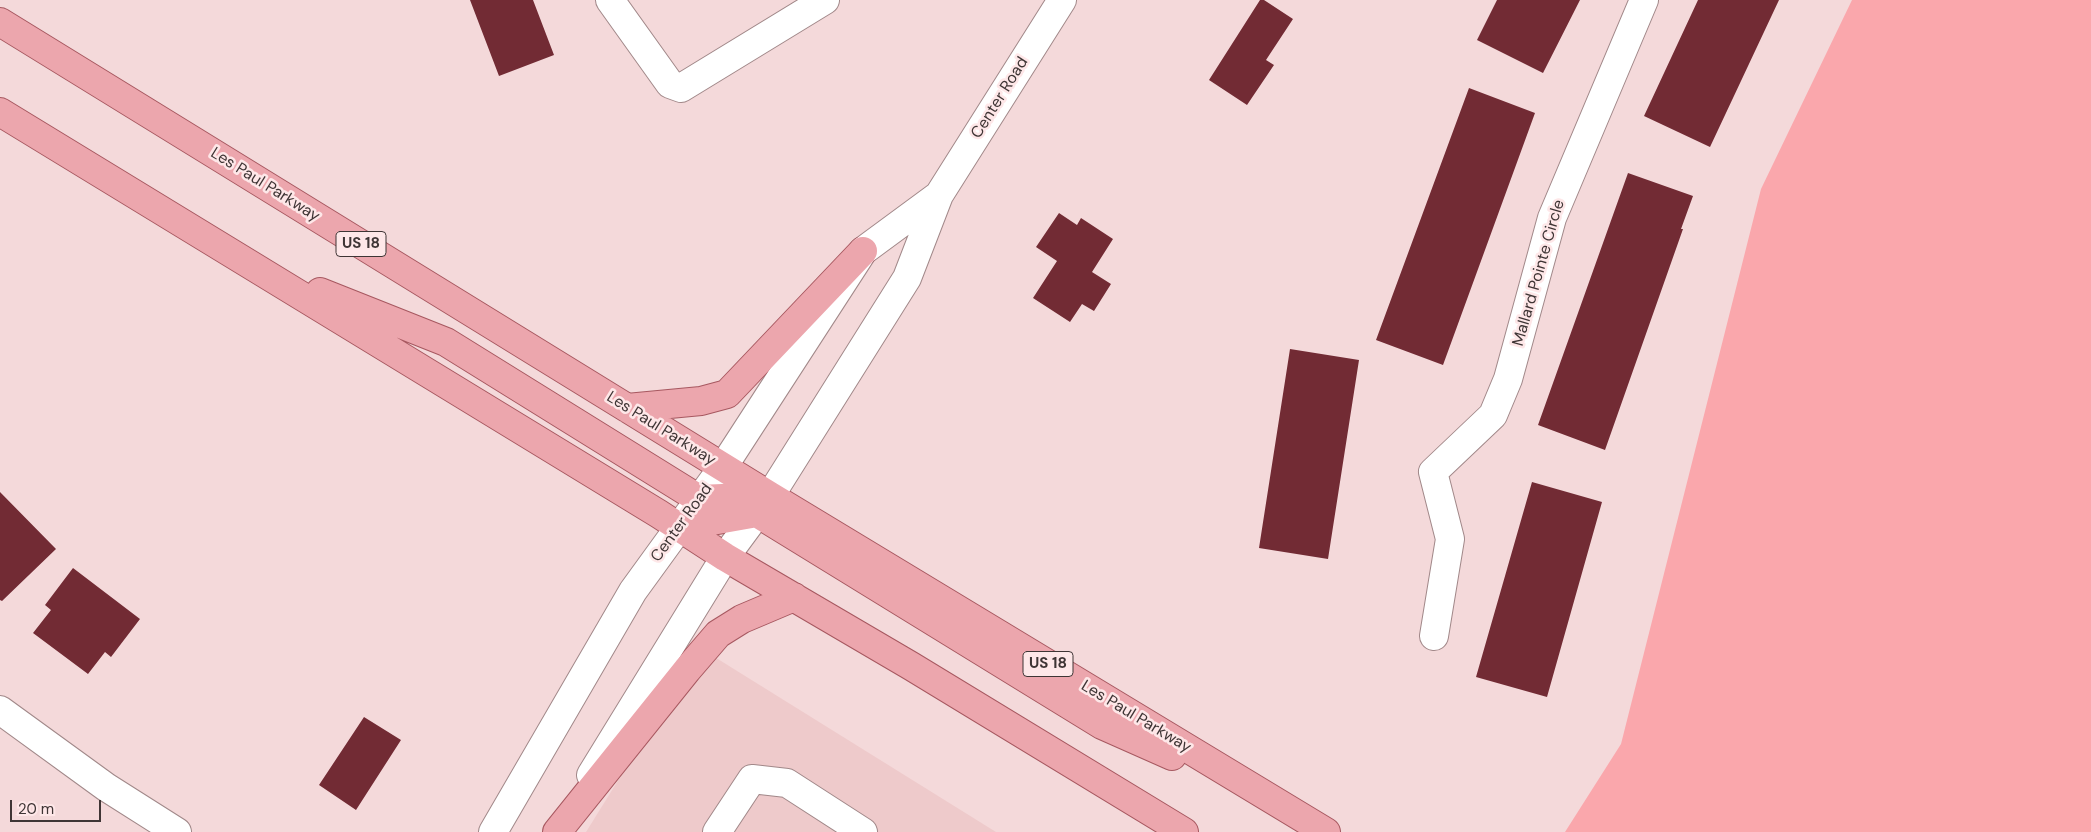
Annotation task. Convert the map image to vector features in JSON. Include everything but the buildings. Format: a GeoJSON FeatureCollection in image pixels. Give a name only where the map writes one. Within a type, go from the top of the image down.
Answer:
{"type":"FeatureCollection","features":[{"type":"Feature","properties":{"kind":"main road","name":"Les Paul Parkway"},"geometry":{"type":"LineString","coordinates":[[0,22],[722,467],[763,505],[1326,832]]}},
{"type":"Feature","properties":{"kind":"main road"},"geometry":{"type":"LineString","coordinates":[[0,112],[725,557],[1184,832]]}},
{"type":"Feature","properties":{"kind":"main road"},"geometry":{"type":"LineString","coordinates":[[627,408],[701,401],[727,394],[862,251]]}},
{"type":"Feature","properties":{"kind":"main road"},"geometry":{"type":"LineString","coordinates":[[250,265],[446,342],[699,499],[763,505]]}},
{"type":"Feature","properties":{"kind":"main road"},"geometry":{"type":"LineString","coordinates":[[678,527],[763,505]]}},
{"type":"Feature","properties":{"kind":"main road"},"geometry":{"type":"LineString","coordinates":[[556,832],[686,670],[718,634],[742,619],[794,597]]}},
{"type":"Feature","properties":{"kind":"street"},"geometry":{"type":"LineString","coordinates":[[610,0],[670,84],[681,88],[825,0]]}},
{"type":"Feature","properties":{"kind":"street","name":"Center Road"},"geometry":{"type":"LineString","coordinates":[[556,832],[725,557],[763,505],[907,278],[939,195],[1062,0]]}},
{"type":"Feature","properties":{"kind":"street","name":"Mallard Pointe Circle"},"geometry":{"type":"LineString","coordinates":[[1434,636],[1450,539],[1433,472],[1494,415],[1508,379],[1552,218],[1644,0]]}},
{"type":"Feature","properties":{"kind":"street","name":"Center Road"},"geometry":{"type":"LineString","coordinates":[[493,832],[633,591],[722,467],[862,251],[939,195]]}},
{"type":"Feature","properties":{"kind":"street"},"geometry":{"type":"LineString","coordinates":[[0,710],[106,787],[177,832]]}},
{"type":"Feature","properties":{"kind":"street"},"geometry":{"type":"LineString","coordinates":[[717,832],[752,779],[787,783],[863,832]]}},
{"type":"Feature","properties":{"kind":"shaded area"},"geometry":{"type":"Polygon","coordinates":[[[1852,0],[2091,0],[2091,832],[1565,832],[1621,744],[1761,189],[1852,0]]]}},
{"type":"Feature","properties":{"kind":"shaded area"},"geometry":{"type":"Polygon","coordinates":[[[713,656],[996,832],[586,832],[619,779],[713,656]]]}}]}
